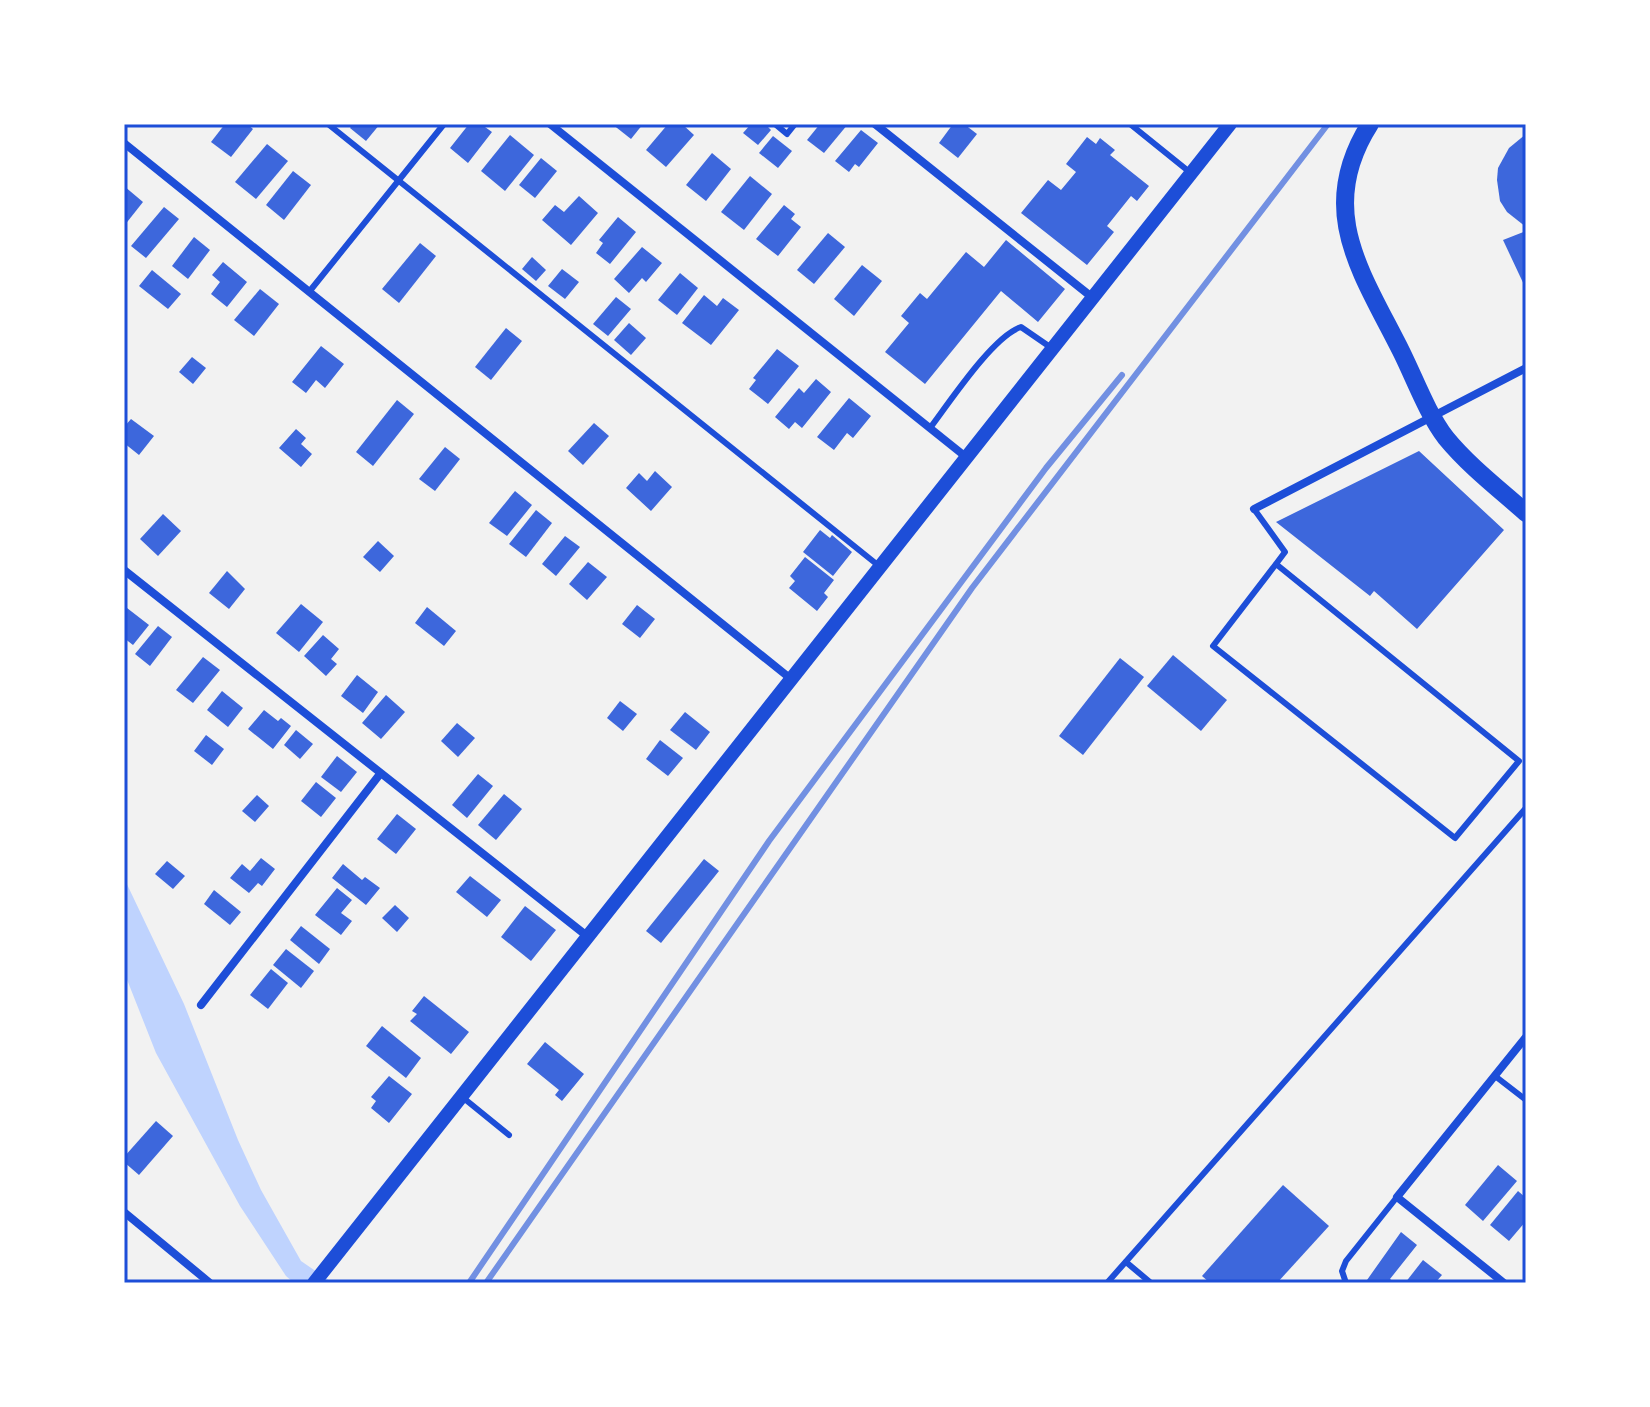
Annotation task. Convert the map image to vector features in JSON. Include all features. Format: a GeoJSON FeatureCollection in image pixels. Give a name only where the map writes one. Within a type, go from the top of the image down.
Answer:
{"type":"FeatureCollection","features":[{"type":"Feature","properties":{"kind":"main road"},"geometry":{"type":"LineString","coordinates":[[1370,124],[1359,142],[1347,177],[1344,209],[1348,237],[1356,259],[1445,436],[1526,513]]}},
{"type":"Feature","properties":{"kind":"street"},"geometry":{"type":"LineString","coordinates":[[875,124],[1094,298]]}},
{"type":"Feature","properties":{"kind":"street"},"geometry":{"type":"LineString","coordinates":[[553,125],[966,457]]}},
{"type":"Feature","properties":{"kind":"street"},"geometry":{"type":"LineString","coordinates":[[314,1283],[1192,174],[1224,126]]}},
{"type":"Feature","properties":{"kind":"street"},"geometry":{"type":"LineString","coordinates":[[124,143],[791,679]]}},
{"type":"Feature","properties":{"kind":"street"},"geometry":{"type":"LineString","coordinates":[[1254,509],[1526,368]]}},
{"type":"Feature","properties":{"kind":"street"},"geometry":{"type":"LineString","coordinates":[[124,570],[587,936]]}},
{"type":"Feature","properties":{"kind":"street"},"geometry":{"type":"LineString","coordinates":[[201,1005],[380,774]]}},
{"type":"Feature","properties":{"kind":"street"},"geometry":{"type":"LineString","coordinates":[[1504,1283],[1397,1197],[1526,1037]]}},
{"type":"Feature","properties":{"kind":"street"},"geometry":{"type":"LineString","coordinates":[[124,1212],[210,1283]]}},
{"type":"Feature","properties":{"kind":"lane"},"geometry":{"type":"LineString","coordinates":[[328,124],[879,566]]}},
{"type":"Feature","properties":{"kind":"lane"},"geometry":{"type":"LineString","coordinates":[[309,292],[444,124]]}},
{"type":"Feature","properties":{"kind":"lane"},"geometry":{"type":"LineString","coordinates":[[775,124],[787,134],[795,124]]}},
{"type":"Feature","properties":{"kind":"lane"},"geometry":{"type":"LineString","coordinates":[[1130,124],[1192,174]]}},
{"type":"Feature","properties":{"kind":"lane"},"geometry":{"type":"LineString","coordinates":[[930,428],[992,349],[1015,329],[1021,327],[1053,349]]}},
{"type":"Feature","properties":{"kind":"lane"},"geometry":{"type":"LineString","coordinates":[[1254,509],[1285,552],[1213,646],[1455,838],[1519,761],[1276,564]]}},
{"type":"Feature","properties":{"kind":"lane"},"geometry":{"type":"LineString","coordinates":[[1107,1283],[1526,808]]}},
{"type":"Feature","properties":{"kind":"lane"},"geometry":{"type":"LineString","coordinates":[[1495,1076],[1526,1100]]}},
{"type":"Feature","properties":{"kind":"lane"},"geometry":{"type":"LineString","coordinates":[[461,1096],[509,1135]]}},
{"type":"Feature","properties":{"kind":"lane"},"geometry":{"type":"LineString","coordinates":[[1346,1283],[1342,1271],[1346,1261],[1397,1197]]}},
{"type":"Feature","properties":{"kind":"lane"},"geometry":{"type":"LineString","coordinates":[[1126,1262],[1151,1283]]}},
{"type":"Feature","properties":{"kind":"water"},"geometry":{"type":"Polygon","coordinates":[[[124,878],[184,1004],[261,1190],[301,1261],[333,1283],[294,1283],[286,1276],[240,1206],[156,1053],[124,972],[124,878]]]}},
{"type":"Feature","properties":{"kind":"building"},"geometry":{"type":"Polygon","coordinates":[[[225,124],[247,124],[253,129],[231,157],[211,142],[225,124]]]}},
{"type":"Feature","properties":{"kind":"building"},"geometry":{"type":"Polygon","coordinates":[[[353,124],[380,124],[366,141],[350,128],[353,124]]]}},
{"type":"Feature","properties":{"kind":"building"},"geometry":{"type":"Polygon","coordinates":[[[469,124],[488,124],[485,127],[492,132],[468,163],[450,148],[469,124]]]}},
{"type":"Feature","properties":{"kind":"building"},"geometry":{"type":"Polygon","coordinates":[[[612,124],[643,124],[631,139],[612,124]]]}},
{"type":"Feature","properties":{"kind":"building"},"geometry":{"type":"Polygon","coordinates":[[[668,124],[682,124],[694,135],[666,167],[646,150],[668,124]]]}},
{"type":"Feature","properties":{"kind":"building"},"geometry":{"type":"Polygon","coordinates":[[[751,124],[765,124],[771,130],[758,145],[743,133],[751,124]]]}},
{"type":"Feature","properties":{"kind":"building"},"geometry":{"type":"Polygon","coordinates":[[[820,124],[848,124],[824,153],[807,140],[820,124]]]}},
{"type":"Feature","properties":{"kind":"building"},"geometry":{"type":"Polygon","coordinates":[[[953,124],[964,124],[977,134],[958,158],[939,143],[953,124]]]}},
{"type":"Feature","properties":{"kind":"building"},"geometry":{"type":"Polygon","coordinates":[[[861,130],[878,143],[859,167],[855,164],[849,172],[835,161],[861,130]]]}},
{"type":"Feature","properties":{"kind":"building"},"geometry":{"type":"Polygon","coordinates":[[[1526,134],[1526,227],[1507,212],[1500,201],[1497,180],[1498,168],[1509,148],[1526,134]]]}},
{"type":"Feature","properties":{"kind":"building"},"geometry":{"type":"Polygon","coordinates":[[[510,135],[534,155],[505,191],[481,171],[510,135]]]}},
{"type":"Feature","properties":{"kind":"building"},"geometry":{"type":"Polygon","coordinates":[[[773,136],[792,151],[778,168],[759,153],[773,136]]]}},
{"type":"Feature","properties":{"kind":"building"},"geometry":{"type":"Polygon","coordinates":[[[1087,137],[1096,144],[1100,138],[1115,150],[1110,155],[1149,186],[1137,201],[1131,196],[1107,226],[1114,232],[1087,265],[1021,213],[1048,180],[1061,190],[1076,172],[1066,164],[1087,137]]]}},
{"type":"Feature","properties":{"kind":"building"},"geometry":{"type":"Polygon","coordinates":[[[267,144],[288,161],[256,199],[235,182],[267,144]]]}},
{"type":"Feature","properties":{"kind":"building"},"geometry":{"type":"Polygon","coordinates":[[[712,153],[731,169],[706,201],[686,185],[712,153]]]}},
{"type":"Feature","properties":{"kind":"building"},"geometry":{"type":"Polygon","coordinates":[[[541,158],[557,171],[535,198],[519,185],[541,158]]]}},
{"type":"Feature","properties":{"kind":"building"},"geometry":{"type":"Polygon","coordinates":[[[293,171],[311,185],[284,220],[266,205],[293,171]]]}},
{"type":"Feature","properties":{"kind":"building"},"geometry":{"type":"Polygon","coordinates":[[[750,176],[772,194],[744,230],[721,212],[750,176]]]}},
{"type":"Feature","properties":{"kind":"building"},"geometry":{"type":"Polygon","coordinates":[[[124,186],[143,202],[124,226],[124,186]]]}},
{"type":"Feature","properties":{"kind":"building"},"geometry":{"type":"Polygon","coordinates":[[[579,196],[598,213],[571,245],[542,220],[555,205],[564,212],[579,196]]]}},
{"type":"Feature","properties":{"kind":"building"},"geometry":{"type":"Polygon","coordinates":[[[784,205],[795,214],[791,219],[801,227],[778,256],[756,239],[784,205]]]}},
{"type":"Feature","properties":{"kind":"building"},"geometry":{"type":"Polygon","coordinates":[[[164,207],[179,219],[146,258],[131,246],[164,207]]]}},
{"type":"Feature","properties":{"kind":"building"},"geometry":{"type":"Polygon","coordinates":[[[618,217],[636,232],[610,264],[596,253],[603,243],[599,240],[618,217]]]}},
{"type":"Feature","properties":{"kind":"building"},"geometry":{"type":"Polygon","coordinates":[[[1526,231],[1526,289],[1503,240],[1526,231]]]}},
{"type":"Feature","properties":{"kind":"building"},"geometry":{"type":"Polygon","coordinates":[[[828,233],[845,247],[814,284],[797,270],[828,233]]]}},
{"type":"Feature","properties":{"kind":"building"},"geometry":{"type":"Polygon","coordinates":[[[194,237],[210,250],[188,279],[172,266],[194,237]]]}},
{"type":"Feature","properties":{"kind":"building"},"geometry":{"type":"Polygon","coordinates":[[[1006,240],[1065,289],[1038,322],[1001,291],[925,384],[885,352],[909,323],[901,316],[920,293],[927,299],[966,252],[984,267],[1006,240]]]}},
{"type":"Feature","properties":{"kind":"building"},"geometry":{"type":"Polygon","coordinates":[[[420,243],[436,256],[399,303],[382,289],[420,243]]]}},
{"type":"Feature","properties":{"kind":"building"},"geometry":{"type":"Polygon","coordinates":[[[642,247],[662,263],[646,282],[642,278],[629,293],[614,279],[642,247]]]}},
{"type":"Feature","properties":{"kind":"building"},"geometry":{"type":"Polygon","coordinates":[[[532,257],[546,270],[536,281],[522,269],[532,257]]]}},
{"type":"Feature","properties":{"kind":"building"},"geometry":{"type":"Polygon","coordinates":[[[223,262],[247,282],[227,307],[211,294],[220,282],[212,275],[223,262]]]}},
{"type":"Feature","properties":{"kind":"building"},"geometry":{"type":"Polygon","coordinates":[[[862,265],[882,281],[854,316],[834,299],[862,265]]]}},
{"type":"Feature","properties":{"kind":"building"},"geometry":{"type":"Polygon","coordinates":[[[562,269],[579,282],[565,299],[548,286],[562,269]]]}},
{"type":"Feature","properties":{"kind":"building"},"geometry":{"type":"Polygon","coordinates":[[[152,270],[181,294],[168,309],[139,286],[152,270]]]}},
{"type":"Feature","properties":{"kind":"building"},"geometry":{"type":"Polygon","coordinates":[[[680,273],[698,288],[677,315],[658,300],[680,273]]]}},
{"type":"Feature","properties":{"kind":"building"},"geometry":{"type":"Polygon","coordinates":[[[260,289],[279,304],[254,336],[234,320],[260,289]]]}},
{"type":"Feature","properties":{"kind":"building"},"geometry":{"type":"Polygon","coordinates":[[[704,295],[717,306],[723,298],[739,310],[711,345],[682,323],[704,295]]]}},
{"type":"Feature","properties":{"kind":"building"},"geometry":{"type":"Polygon","coordinates":[[[616,297],[631,309],[608,336],[593,324],[616,297]]]}},
{"type":"Feature","properties":{"kind":"building"},"geometry":{"type":"Polygon","coordinates":[[[629,323],[646,338],[631,355],[614,340],[629,323]]]}},
{"type":"Feature","properties":{"kind":"building"},"geometry":{"type":"Polygon","coordinates":[[[506,328],[522,341],[491,380],[475,367],[506,328]]]}},
{"type":"Feature","properties":{"kind":"building"},"geometry":{"type":"Polygon","coordinates":[[[321,346],[344,364],[325,388],[316,380],[306,393],[292,382],[321,346]]]}},
{"type":"Feature","properties":{"kind":"building"},"geometry":{"type":"Polygon","coordinates":[[[777,349],[799,366],[768,404],[749,389],[756,380],[753,378],[777,349]]]}},
{"type":"Feature","properties":{"kind":"building"},"geometry":{"type":"Polygon","coordinates":[[[192,357],[206,368],[193,384],[179,372],[192,357]]]}},
{"type":"Feature","properties":{"kind":"building"},"geometry":{"type":"Polygon","coordinates":[[[816,379],[831,392],[802,428],[795,422],[789,429],[775,417],[799,388],[804,393],[816,379]]]}},
{"type":"Feature","properties":{"kind":"building"},"geometry":{"type":"Polygon","coordinates":[[[849,398],[871,416],[853,438],[847,433],[834,450],[817,437],[849,398]]]}},
{"type":"Feature","properties":{"kind":"building"},"geometry":{"type":"Polygon","coordinates":[[[397,400],[414,414],[373,466],[356,452],[397,400]]]}},
{"type":"Feature","properties":{"kind":"building"},"geometry":{"type":"Polygon","coordinates":[[[131,419],[154,436],[139,455],[124,443],[124,427],[131,419]]]}},
{"type":"Feature","properties":{"kind":"building"},"geometry":{"type":"Polygon","coordinates":[[[594,423],[609,436],[583,465],[568,451],[594,423]]]}},
{"type":"Feature","properties":{"kind":"building"},"geometry":{"type":"Polygon","coordinates":[[[296,429],[306,438],[301,444],[312,454],[301,467],[279,448],[296,429]]]}},
{"type":"Feature","properties":{"kind":"building"},"geometry":{"type":"Polygon","coordinates":[[[445,447],[460,459],[435,491],[419,479],[445,447]]]}},
{"type":"Feature","properties":{"kind":"building"},"geometry":{"type":"Polygon","coordinates":[[[1419,451],[1504,530],[1417,629],[1374,591],[1370,596],[1276,522],[1419,451]]]}},
{"type":"Feature","properties":{"kind":"building"},"geometry":{"type":"Polygon","coordinates":[[[655,471],[672,487],[651,511],[626,488],[639,473],[647,481],[655,471]]]}},
{"type":"Feature","properties":{"kind":"building"},"geometry":{"type":"Polygon","coordinates":[[[515,491],[532,505],[507,536],[489,523],[515,491]]]}},
{"type":"Feature","properties":{"kind":"building"},"geometry":{"type":"Polygon","coordinates":[[[536,510],[552,523],[526,557],[509,544],[536,510]]]}},
{"type":"Feature","properties":{"kind":"building"},"geometry":{"type":"Polygon","coordinates":[[[163,514],[181,531],[158,556],[140,539],[163,514]]]}},
{"type":"Feature","properties":{"kind":"building"},"geometry":{"type":"Polygon","coordinates":[[[820,530],[830,538],[832,535],[852,552],[833,576],[803,552],[820,530]]]}},
{"type":"Feature","properties":{"kind":"building"},"geometry":{"type":"Polygon","coordinates":[[[565,536],[580,547],[556,576],[542,564],[565,536]]]}},
{"type":"Feature","properties":{"kind":"building"},"geometry":{"type":"Polygon","coordinates":[[[378,541],[394,556],[380,572],[363,557],[378,541]]]}},
{"type":"Feature","properties":{"kind":"building"},"geometry":{"type":"Polygon","coordinates":[[[805,557],[834,580],[824,593],[828,597],[817,611],[789,588],[795,581],[790,576],[805,557]]]}},
{"type":"Feature","properties":{"kind":"building"},"geometry":{"type":"Polygon","coordinates":[[[588,562],[607,577],[587,600],[569,584],[588,562]]]}},
{"type":"Feature","properties":{"kind":"building"},"geometry":{"type":"Polygon","coordinates":[[[227,571],[245,589],[229,609],[209,593],[227,571]]]}},
{"type":"Feature","properties":{"kind":"building"},"geometry":{"type":"Polygon","coordinates":[[[301,604],[323,622],[299,652],[276,633],[301,604]]]}},
{"type":"Feature","properties":{"kind":"building"},"geometry":{"type":"Polygon","coordinates":[[[637,605],[655,619],[640,638],[622,624],[637,605]]]}},
{"type":"Feature","properties":{"kind":"building"},"geometry":{"type":"Polygon","coordinates":[[[427,607],[456,631],[444,646],[415,623],[427,607]]]}},
{"type":"Feature","properties":{"kind":"building"},"geometry":{"type":"Polygon","coordinates":[[[127,608],[149,625],[133,645],[124,638],[124,611],[127,608]]]}},
{"type":"Feature","properties":{"kind":"building"},"geometry":{"type":"Polygon","coordinates":[[[158,626],[172,637],[150,666],[135,654],[158,626]]]}},
{"type":"Feature","properties":{"kind":"building"},"geometry":{"type":"Polygon","coordinates":[[[323,635],[339,649],[331,659],[337,664],[326,676],[304,656],[323,635]]]}},
{"type":"Feature","properties":{"kind":"building"},"geometry":{"type":"Polygon","coordinates":[[[1173,655],[1227,700],[1201,731],[1147,686],[1173,655]]]}},
{"type":"Feature","properties":{"kind":"building"},"geometry":{"type":"Polygon","coordinates":[[[203,657],[220,670],[193,703],[176,690],[203,657]]]}},
{"type":"Feature","properties":{"kind":"building"},"geometry":{"type":"Polygon","coordinates":[[[1120,658],[1144,677],[1083,755],[1059,736],[1120,658]]]}},
{"type":"Feature","properties":{"kind":"building"},"geometry":{"type":"Polygon","coordinates":[[[357,675],[378,692],[363,713],[341,696],[357,675]]]}},
{"type":"Feature","properties":{"kind":"building"},"geometry":{"type":"Polygon","coordinates":[[[222,691],[243,708],[228,727],[207,710],[222,691]]]}},
{"type":"Feature","properties":{"kind":"building"},"geometry":{"type":"Polygon","coordinates":[[[386,695],[405,712],[381,739],[362,723],[386,695]]]}},
{"type":"Feature","properties":{"kind":"building"},"geometry":{"type":"Polygon","coordinates":[[[620,701],[637,714],[623,731],[607,718],[620,701]]]}},
{"type":"Feature","properties":{"kind":"building"},"geometry":{"type":"Polygon","coordinates":[[[264,710],[291,726],[273,749],[248,729],[264,710]]]}},
{"type":"Feature","properties":{"kind":"building"},"geometry":{"type":"Polygon","coordinates":[[[685,712],[710,732],[696,750],[670,730],[685,712]]]}},
{"type":"Feature","properties":{"kind":"building"},"geometry":{"type":"Polygon","coordinates":[[[457,723],[475,738],[458,757],[441,741],[457,723]]]}},
{"type":"Feature","properties":{"kind":"building"},"geometry":{"type":"Polygon","coordinates":[[[296,730],[313,744],[300,759],[284,745],[296,730]]]}},
{"type":"Feature","properties":{"kind":"building"},"geometry":{"type":"Polygon","coordinates":[[[206,735],[224,749],[212,765],[194,751],[206,735]]]}},
{"type":"Feature","properties":{"kind":"building"},"geometry":{"type":"Polygon","coordinates":[[[660,740],[683,758],[668,776],[646,759],[660,740]]]}},
{"type":"Feature","properties":{"kind":"building"},"geometry":{"type":"Polygon","coordinates":[[[337,756],[357,772],[341,792],[321,777],[337,756]]]}},
{"type":"Feature","properties":{"kind":"building"},"geometry":{"type":"Polygon","coordinates":[[[478,774],[493,786],[467,818],[452,805],[478,774]]]}},
{"type":"Feature","properties":{"kind":"building"},"geometry":{"type":"Polygon","coordinates":[[[316,782],[336,798],[321,817],[301,801],[316,782]]]}},
{"type":"Feature","properties":{"kind":"building"},"geometry":{"type":"Polygon","coordinates":[[[504,794],[522,809],[496,840],[478,825],[504,794]]]}},
{"type":"Feature","properties":{"kind":"building"},"geometry":{"type":"Polygon","coordinates":[[[257,795],[269,806],[255,822],[242,811],[257,795]]]}},
{"type":"Feature","properties":{"kind":"building"},"geometry":{"type":"Polygon","coordinates":[[[397,814],[416,829],[396,854],[377,839],[397,814]]]}},
{"type":"Feature","properties":{"kind":"building"},"geometry":{"type":"Polygon","coordinates":[[[261,858],[275,869],[262,886],[258,883],[249,893],[230,878],[242,864],[250,871],[261,858]]]}},
{"type":"Feature","properties":{"kind":"building"},"geometry":{"type":"Polygon","coordinates":[[[704,859],[719,871],[661,943],[646,931],[704,859]]]}},
{"type":"Feature","properties":{"kind":"building"},"geometry":{"type":"Polygon","coordinates":[[[167,861],[185,876],[173,889],[155,874],[167,861]]]}},
{"type":"Feature","properties":{"kind":"building"},"geometry":{"type":"Polygon","coordinates":[[[343,864],[362,880],[365,877],[380,888],[366,905],[332,878],[343,864]]]}},
{"type":"Feature","properties":{"kind":"building"},"geometry":{"type":"Polygon","coordinates":[[[470,876],[501,900],[487,917],[456,892],[470,876]]]}},
{"type":"Feature","properties":{"kind":"building"},"geometry":{"type":"Polygon","coordinates":[[[337,888],[352,900],[341,913],[352,921],[341,935],[315,915],[337,888]]]}},
{"type":"Feature","properties":{"kind":"building"},"geometry":{"type":"Polygon","coordinates":[[[214,890],[241,912],[230,925],[204,904],[214,890]]]}},
{"type":"Feature","properties":{"kind":"building"},"geometry":{"type":"Polygon","coordinates":[[[395,905],[409,918],[397,932],[382,918],[395,905]]]}},
{"type":"Feature","properties":{"kind":"building"},"geometry":{"type":"Polygon","coordinates":[[[525,906],[556,930],[531,961],[501,937],[525,906]]]}},
{"type":"Feature","properties":{"kind":"building"},"geometry":{"type":"Polygon","coordinates":[[[301,926],[330,949],[319,964],[290,940],[301,926]]]}},
{"type":"Feature","properties":{"kind":"building"},"geometry":{"type":"Polygon","coordinates":[[[286,949],[314,971],[301,988],[273,965],[286,949]]]}},
{"type":"Feature","properties":{"kind":"building"},"geometry":{"type":"Polygon","coordinates":[[[271,969],[288,983],[268,1009],[250,995],[271,969]]]}},
{"type":"Feature","properties":{"kind":"building"},"geometry":{"type":"Polygon","coordinates":[[[424,996],[469,1032],[451,1054],[410,1021],[417,1014],[412,1011],[424,996]]]}},
{"type":"Feature","properties":{"kind":"building"},"geometry":{"type":"Polygon","coordinates":[[[382,1026],[421,1058],[406,1078],[366,1046],[382,1026]]]}},
{"type":"Feature","properties":{"kind":"building"},"geometry":{"type":"Polygon","coordinates":[[[545,1042],[584,1074],[562,1101],[555,1095],[559,1090],[527,1064],[545,1042]]]}},
{"type":"Feature","properties":{"kind":"building"},"geometry":{"type":"Polygon","coordinates":[[[389,1076],[412,1094],[389,1123],[371,1108],[376,1101],[371,1097],[389,1076]]]}},
{"type":"Feature","properties":{"kind":"building"},"geometry":{"type":"Polygon","coordinates":[[[156,1121],[173,1136],[139,1175],[124,1162],[124,1157],[156,1121]]]}},
{"type":"Feature","properties":{"kind":"building"},"geometry":{"type":"Polygon","coordinates":[[[1498,1165],[1517,1181],[1483,1221],[1465,1205],[1498,1165]]]}},
{"type":"Feature","properties":{"kind":"building"},"geometry":{"type":"Polygon","coordinates":[[[1283,1185],[1329,1226],[1277,1283],[1210,1283],[1202,1276],[1283,1185]]]}},
{"type":"Feature","properties":{"kind":"building"},"geometry":{"type":"Polygon","coordinates":[[[1518,1191],[1526,1198],[1526,1221],[1509,1241],[1490,1225],[1518,1191]]]}},
{"type":"Feature","properties":{"kind":"building"},"geometry":{"type":"Polygon","coordinates":[[[1401,1232],[1417,1245],[1390,1279],[1395,1283],[1371,1283],[1367,1280],[1401,1232]]]}},
{"type":"Feature","properties":{"kind":"building"},"geometry":{"type":"Polygon","coordinates":[[[1423,1260],[1442,1275],[1435,1283],[1405,1283],[1423,1260]]]}},
{"type":"Feature","properties":{"kind":"railway"},"geometry":{"type":"LineString","coordinates":[[486,1283],[972,588],[1328,124]]}},
{"type":"Feature","properties":{"kind":"railway"},"geometry":{"type":"LineString","coordinates":[[469,1283],[769,841],[1046,468],[1122,375]]}}]}
